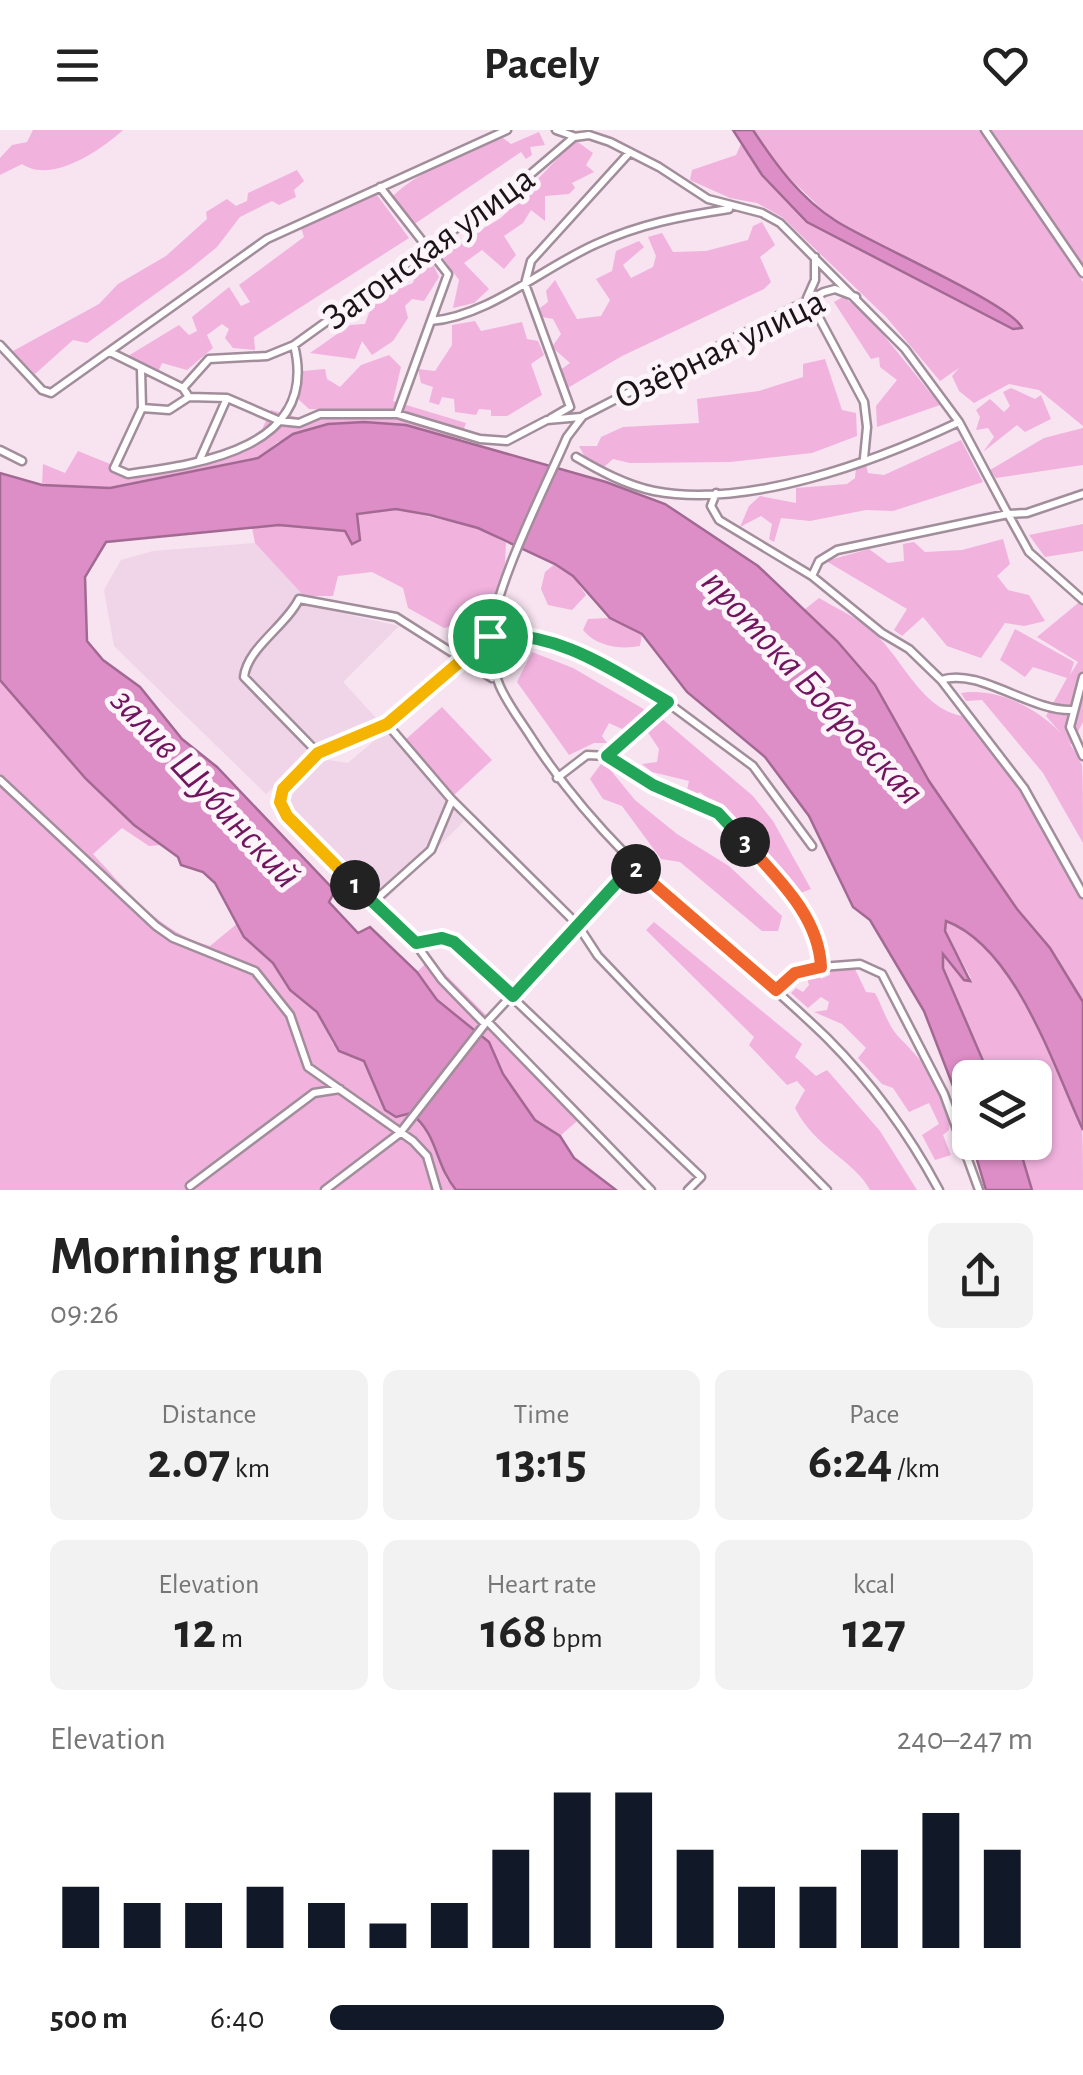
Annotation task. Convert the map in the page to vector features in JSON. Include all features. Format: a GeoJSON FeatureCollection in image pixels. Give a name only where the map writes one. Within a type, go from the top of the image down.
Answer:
{"type":"FeatureCollection","features":[{"type":"Feature","properties":{"kind":"street"},"geometry":{"type":"LineString","coordinates":[[0,344],[42,390],[51,393],[267,239],[507,130]]}},
{"type":"Feature","properties":{"kind":"street"},"geometry":{"type":"LineString","coordinates":[[556,130],[574,137],[589,135],[630,152],[732,209]]}},
{"type":"Feature","properties":{"kind":"street"},"geometry":{"type":"LineString","coordinates":[[986,130],[1083,273]]}},
{"type":"Feature","properties":{"kind":"street","name":"Затонская улица"},"geometry":{"type":"LineString","coordinates":[[183,388],[210,360],[266,356],[294,345],[526,178],[574,137]]}},
{"type":"Feature","properties":{"kind":"street"},"geometry":{"type":"LineString","coordinates":[[547,420],[570,407],[525,284],[530,262],[630,152]]}},
{"type":"Feature","properties":{"kind":"street"},"geometry":{"type":"LineString","coordinates":[[380,188],[448,274],[397,414]]}},
{"type":"Feature","properties":{"kind":"street"},"geometry":{"type":"LineString","coordinates":[[431,322],[474,313],[508,290],[593,245],[652,221],[732,209],[771,216],[905,348],[959,422],[1029,552],[1083,600]]}},
{"type":"Feature","properties":{"kind":"street"},"geometry":{"type":"LineString","coordinates":[[815,256],[815,280],[808,300],[864,402],[868,427],[864,458]]}},
{"type":"Feature","properties":{"kind":"street","name":"Озёрная улица"},"geometry":{"type":"LineString","coordinates":[[142,408],[114,468],[128,474],[241,450],[266,437],[280,421],[299,423],[320,414],[397,414],[480,438],[506,441],[547,420],[583,416],[834,289],[856,297]]}},
{"type":"Feature","properties":{"kind":"street"},"geometry":{"type":"LineString","coordinates":[[142,369],[142,408],[168,410],[188,397],[227,398],[280,421],[297,376],[294,345]]}},
{"type":"Feature","properties":{"kind":"street"},"geometry":{"type":"LineString","coordinates":[[110,352],[183,388],[188,397]]}},
{"type":"Feature","properties":{"kind":"street"},"geometry":{"type":"LineString","coordinates":[[200,459],[227,398]]}},
{"type":"Feature","properties":{"kind":"street","name":"Озёрная улица"},"geometry":{"type":"LineString","coordinates":[[490,636],[515,562],[561,450],[583,416]]}},
{"type":"Feature","properties":{"kind":"street"},"geometry":{"type":"LineString","coordinates":[[576,458],[621,481],[652,490],[716,493],[774,487],[959,422]]}},
{"type":"Feature","properties":{"kind":"street"},"geometry":{"type":"LineString","coordinates":[[0,450],[22,461]]}},
{"type":"Feature","properties":{"kind":"street"},"geometry":{"type":"LineString","coordinates":[[716,493],[711,506],[719,520],[812,576],[882,634],[909,649],[941,680],[1024,788],[1083,894]]}},
{"type":"Feature","properties":{"kind":"street"},"geometry":{"type":"LineString","coordinates":[[812,576],[819,561],[837,550],[1008,514],[1027,514],[1083,494]]}},
{"type":"Feature","properties":{"kind":"street"},"geometry":{"type":"LineString","coordinates":[[318,753],[244,676],[246,664],[284,624],[298,599],[396,617],[493,678]]}},
{"type":"Feature","properties":{"kind":"street"},"geometry":{"type":"LineString","coordinates":[[651,1190],[485,1026],[442,980],[416,943],[283,809],[283,789],[318,753],[387,724],[490,636],[524,633],[562,646],[668,702],[754,766],[812,846]]}},
{"type":"Feature","properties":{"kind":"street"},"geometry":{"type":"LineString","coordinates":[[490,636],[493,678],[557,778],[632,866],[776,990],[882,1100],[938,1190]]}},
{"type":"Feature","properties":{"kind":"street"},"geometry":{"type":"LineString","coordinates":[[941,680],[958,676],[1042,706],[1073,710]]}},
{"type":"Feature","properties":{"kind":"street"},"geometry":{"type":"LineString","coordinates":[[1083,678],[1070,734],[1083,756]]}},
{"type":"Feature","properties":{"kind":"street"},"geometry":{"type":"LineString","coordinates":[[607,756],[668,702]]}},
{"type":"Feature","properties":{"kind":"street"},"geometry":{"type":"LineString","coordinates":[[387,724],[452,800],[577,924],[602,961],[827,1190]]}},
{"type":"Feature","properties":{"kind":"street"},"geometry":{"type":"LineString","coordinates":[[557,778],[587,755],[607,756],[653,785],[724,818],[796,899],[817,938],[821,967]]}},
{"type":"Feature","properties":{"kind":"street"},"geometry":{"type":"LineString","coordinates":[[0,780],[156,926],[206,953],[248,966],[262,977],[290,1015],[308,1067],[427,1156],[437,1190]]}},
{"type":"Feature","properties":{"kind":"street"},"geometry":{"type":"LineString","coordinates":[[373,902],[430,850],[452,800]]}},
{"type":"Feature","properties":{"kind":"street"},"geometry":{"type":"LineString","coordinates":[[325,1190],[400,1133],[485,1026],[632,866]]}},
{"type":"Feature","properties":{"kind":"street"},"geometry":{"type":"LineString","coordinates":[[416,943],[442,938],[454,942],[701,1178],[688,1190]]}},
{"type":"Feature","properties":{"kind":"street"},"geometry":{"type":"LineString","coordinates":[[776,990],[795,973],[821,967],[860,964],[882,974],[944,1094],[979,1190]]}},
{"type":"Feature","properties":{"kind":"street"},"geometry":{"type":"LineString","coordinates":[[190,1186],[314,1093],[342,1089]]}},
{"type":"Feature","properties":{"kind":"shaded area"},"geometry":{"type":"Polygon","coordinates":[[[33,130],[123,130],[89,155],[61,168],[34,169],[22,164],[0,175],[0,158],[12,145],[27,142],[33,130]]]}},
{"type":"Feature","properties":{"kind":"shaded area"},"geometry":{"type":"Polygon","coordinates":[[[753,130],[981,130],[1083,282],[1083,426],[1039,390],[1009,384],[974,403],[959,391],[952,376],[959,368],[940,381],[887,318],[782,217],[757,203],[730,198],[690,180],[692,170],[736,155],[741,144],[762,175],[807,222],[1013,329],[982,297],[833,220],[778,167],[753,130]]]}},
{"type":"Feature","properties":{"kind":"shaded area"},"geometry":{"type":"Polygon","coordinates":[[[990,130],[1083,130],[1083,266],[990,130]]]}},
{"type":"Feature","properties":{"kind":"shaded area"},"geometry":{"type":"Polygon","coordinates":[[[539,132],[545,145],[530,147],[532,155],[526,159],[521,152],[413,225],[392,197],[416,178],[460,155],[503,138],[511,144],[539,132]]]}},
{"type":"Feature","properties":{"kind":"shaded area"},"geometry":{"type":"Polygon","coordinates":[[[575,140],[593,153],[586,165],[594,172],[572,183],[575,188],[569,194],[545,196],[545,221],[531,210],[523,223],[504,236],[516,255],[504,269],[482,250],[464,263],[489,289],[474,303],[453,308],[459,280],[440,254],[501,218],[575,140]]]}},
{"type":"Feature","properties":{"kind":"shaded area"},"geometry":{"type":"Polygon","coordinates":[[[297,170],[304,181],[294,190],[296,197],[279,205],[272,201],[240,217],[217,247],[87,343],[73,340],[35,374],[13,351],[99,304],[118,284],[166,256],[207,219],[206,212],[227,199],[236,206],[247,201],[248,193],[297,170]]]}},
{"type":"Feature","properties":{"kind":"shaded area"},"geometry":{"type":"Polygon","coordinates":[[[374,191],[409,238],[254,337],[255,350],[233,348],[225,338],[229,329],[222,324],[207,335],[213,348],[187,370],[162,363],[159,370],[128,356],[179,325],[189,335],[197,331],[192,317],[229,287],[241,306],[250,302],[239,285],[304,237],[301,228],[374,191]]]}},
{"type":"Feature","properties":{"kind":"shaded area"},"geometry":{"type":"Polygon","coordinates":[[[762,222],[775,245],[760,257],[771,282],[764,289],[622,356],[566,389],[559,371],[570,363],[552,347],[561,334],[553,319],[542,317],[540,308],[548,302],[546,291],[555,280],[577,319],[601,316],[610,300],[596,279],[612,271],[616,251],[639,241],[644,247],[623,265],[631,278],[653,267],[656,256],[648,237],[662,233],[673,252],[706,251],[748,240],[753,226],[762,222]]]}},
{"type":"Feature","properties":{"kind":"shaded area"},"geometry":{"type":"Polygon","coordinates":[[[433,264],[439,277],[424,301],[412,299],[405,306],[408,318],[393,341],[372,355],[362,341],[355,359],[310,353],[350,325],[365,324],[374,299],[413,283],[416,274],[412,267],[433,264]]]}},
{"type":"Feature","properties":{"kind":"shaded area"},"geometry":{"type":"Polygon","coordinates":[[[843,297],[865,312],[940,405],[877,427],[876,406],[897,380],[880,367],[879,357],[871,359],[834,302],[843,297]]]}},
{"type":"Feature","properties":{"kind":"shaded area"},"geometry":{"type":"Polygon","coordinates":[[[475,321],[481,331],[522,322],[527,339],[538,341],[544,355],[531,364],[542,395],[507,416],[491,416],[491,410],[479,409],[476,415],[455,412],[454,399],[442,397],[439,405],[429,402],[433,387],[421,383],[418,369],[435,371],[452,345],[452,325],[475,321]]]}},
{"type":"Feature","properties":{"kind":"shaded area"},"geometry":{"type":"Polygon","coordinates":[[[389,355],[401,367],[393,401],[466,423],[460,440],[406,425],[278,442],[258,458],[110,488],[42,485],[43,464],[65,473],[78,451],[130,472],[237,448],[259,436],[271,410],[300,418],[346,410],[309,409],[296,397],[303,371],[325,369],[327,379],[340,387],[361,365],[389,355]]]}},
{"type":"Feature","properties":{"kind":"shaded area"},"geometry":{"type":"Polygon","coordinates":[[[825,359],[842,410],[856,413],[857,436],[812,453],[730,462],[630,463],[613,459],[604,467],[585,457],[579,446],[597,446],[601,437],[623,427],[699,423],[697,399],[759,391],[803,377],[803,364],[825,359]]]}},
{"type":"Feature","properties":{"kind":"shaded area"},"geometry":{"type":"Polygon","coordinates":[[[1011,388],[1035,399],[1041,395],[1051,419],[1025,432],[1017,425],[983,452],[994,437],[988,428],[976,430],[980,417],[976,410],[990,399],[1004,412],[1010,406],[1003,392],[1011,388]]]}},
{"type":"Feature","properties":{"kind":"shaded area"},"geometry":{"type":"Polygon","coordinates":[[[1083,428],[1083,465],[996,478],[990,470],[1044,438],[1083,428]]]}},
{"type":"Feature","properties":{"kind":"shaded area"},"geometry":{"type":"Polygon","coordinates":[[[961,440],[983,482],[893,511],[866,510],[810,521],[781,518],[774,542],[769,539],[772,524],[761,516],[740,527],[749,506],[760,496],[796,503],[796,488],[847,484],[855,478],[856,467],[865,461],[868,473],[884,475],[961,440]]]}},
{"type":"Feature","properties":{"kind":"shaded area"},"geometry":{"type":"Polygon","coordinates":[[[396,509],[478,528],[506,543],[505,564],[487,618],[444,628],[408,608],[403,588],[372,572],[338,576],[333,596],[304,596],[255,543],[252,528],[322,527],[360,539],[356,514],[396,509]]]}},
{"type":"Feature","properties":{"kind":"shaded area"},"geometry":{"type":"Polygon","coordinates":[[[1083,524],[1083,551],[1045,557],[1029,535],[1083,524]]]}},
{"type":"Feature","properties":{"kind":"shaded area"},"geometry":{"type":"Polygon","coordinates":[[[1003,539],[1010,564],[997,576],[1008,590],[1029,595],[1045,621],[1024,626],[1005,623],[981,658],[947,646],[923,617],[902,636],[894,630],[907,609],[826,561],[869,549],[888,563],[904,561],[903,544],[914,542],[925,552],[962,550],[1003,539]]]}},
{"type":"Feature","properties":{"kind":"shaded area"},"geometry":{"type":"Polygon","coordinates":[[[255,543],[315,607],[399,626],[343,682],[377,719],[322,743],[266,794],[114,646],[104,590],[121,560],[153,551],[255,543]]]}},
{"type":"Feature","properties":{"kind":"shaded area"},"geometry":{"type":"Polygon","coordinates":[[[555,564],[573,576],[586,595],[572,610],[548,605],[541,589],[545,572],[555,564]]]}},
{"type":"Feature","properties":{"kind":"shaded area"},"geometry":{"type":"Polygon","coordinates":[[[819,598],[880,638],[914,683],[940,707],[956,715],[975,717],[1026,787],[1083,885],[1083,1002],[1050,948],[1017,909],[929,781],[875,685],[804,610],[819,598]]]}},
{"type":"Feature","properties":{"kind":"shaded area"},"geometry":{"type":"Polygon","coordinates":[[[1083,599],[1083,722],[1071,745],[1046,716],[1067,678],[1033,667],[1025,677],[1000,660],[1015,629],[1074,662],[1070,675],[1078,662],[1037,637],[1083,599]]]}},
{"type":"Feature","properties":{"kind":"shaded area"},"geometry":{"type":"Polygon","coordinates":[[[610,618],[642,634],[640,646],[609,646],[583,630],[588,619],[610,618]]]}},
{"type":"Feature","properties":{"kind":"shaded area"},"geometry":{"type":"Polygon","coordinates":[[[532,652],[573,668],[647,711],[622,729],[609,723],[602,736],[607,743],[594,743],[569,755],[517,682],[532,652]]]}},
{"type":"Feature","properties":{"kind":"shaded area"},"geometry":{"type":"Polygon","coordinates":[[[0,680],[86,779],[161,845],[149,846],[122,828],[93,854],[146,909],[192,940],[210,946],[238,923],[244,937],[273,963],[290,990],[317,1011],[333,1044],[364,1060],[429,1128],[447,1180],[456,1190],[0,1190],[0,680]]]}},
{"type":"Feature","properties":{"kind":"shaded area"},"geometry":{"type":"Polygon","coordinates":[[[979,692],[1015,701],[1048,721],[1074,749],[1082,765],[1083,843],[1043,773],[982,700],[966,701],[961,693],[979,692]]]}},
{"type":"Feature","properties":{"kind":"shaded area"},"geometry":{"type":"Polygon","coordinates":[[[442,707],[492,760],[454,795],[405,740],[442,707]]]}},
{"type":"Feature","properties":{"kind":"shaded area"},"geometry":{"type":"Polygon","coordinates":[[[660,717],[753,796],[773,821],[811,889],[798,894],[752,834],[700,792],[692,797],[687,790],[689,781],[652,772],[642,764],[657,762],[659,749],[645,728],[660,717]]]}},
{"type":"Feature","properties":{"kind":"shaded area"},"geometry":{"type":"Polygon","coordinates":[[[388,729],[464,821],[381,904],[294,816],[285,801],[289,789],[321,759],[348,763],[388,729]]]}},
{"type":"Feature","properties":{"kind":"shaded area"},"geometry":{"type":"Polygon","coordinates":[[[603,761],[635,800],[677,834],[729,866],[782,916],[778,931],[762,931],[680,862],[661,859],[622,806],[603,799],[590,779],[603,761]]]}},
{"type":"Feature","properties":{"kind":"shaded area"},"geometry":{"type":"Polygon","coordinates":[[[946,921],[969,934],[991,955],[1012,981],[1048,1042],[1082,1129],[1083,1190],[1032,1190],[1023,1160],[1052,1160],[1052,1060],[983,1060],[942,962],[943,954],[964,980],[971,978],[945,931],[946,921]]]}},
{"type":"Feature","properties":{"kind":"shaded area"},"geometry":{"type":"Polygon","coordinates":[[[654,922],[802,1044],[795,1057],[816,1076],[827,1070],[880,1131],[917,1190],[870,1190],[855,1170],[813,1133],[795,1108],[805,1090],[797,1081],[787,1085],[749,1045],[754,1037],[646,930],[654,922]]]}},
{"type":"Feature","properties":{"kind":"shaded area"},"geometry":{"type":"Polygon","coordinates":[[[430,959],[585,1114],[560,1136],[535,1120],[503,1074],[489,1042],[437,1000],[417,972],[430,959]]]}},
{"type":"Feature","properties":{"kind":"shaded area"},"geometry":{"type":"Polygon","coordinates":[[[830,969],[855,969],[866,992],[875,993],[894,1031],[941,1089],[949,1116],[949,1130],[943,1135],[951,1155],[935,1160],[922,1135],[939,1124],[929,1103],[909,1112],[893,1088],[882,1084],[858,1058],[866,1048],[842,1024],[814,1012],[827,1010],[829,1002],[821,997],[808,1008],[791,993],[796,988],[803,992],[809,985],[806,974],[817,972],[821,979],[830,975],[830,969]]]}},
{"type":"Feature","properties":{"kind":"water"},"geometry":{"type":"Polygon","coordinates":[[[733,130],[753,130],[790,180],[836,221],[967,289],[1012,317],[1022,328],[1013,329],[807,222],[762,175],[733,130]]]}},
{"type":"Feature","properties":{"kind":"water"},"geometry":{"type":"Polygon","coordinates":[[[328,424],[406,425],[606,482],[665,504],[758,566],[837,641],[875,685],[929,781],[1017,909],[1050,948],[1083,1002],[1083,1130],[1045,1043],[1012,982],[971,935],[946,921],[945,931],[970,981],[964,980],[943,954],[943,968],[983,1060],[952,1060],[952,1083],[924,1011],[870,920],[853,907],[809,816],[765,757],[687,692],[642,634],[610,618],[573,576],[555,564],[478,528],[396,509],[357,514],[360,540],[352,544],[345,531],[279,525],[106,542],[85,577],[87,641],[103,660],[140,687],[182,739],[217,767],[335,891],[329,902],[358,933],[370,927],[417,972],[437,1000],[489,1042],[503,1074],[535,1120],[560,1136],[574,1158],[616,1190],[456,1190],[420,1122],[411,1113],[396,1117],[385,1110],[364,1061],[339,1051],[317,1012],[290,990],[273,963],[244,937],[215,883],[203,872],[181,865],[178,857],[134,825],[86,779],[0,680],[0,473],[42,485],[110,488],[258,458],[293,434],[328,424]]]}},
{"type":"Feature","properties":{"kind":"water"},"geometry":{"type":"Polygon","coordinates":[[[977,1160],[1023,1160],[1032,1190],[986,1190],[977,1160]]]}},
{"type":"Feature","properties":{"kind":"route"},"geometry":{"type":"LineString","coordinates":[[524,633],[562,646],[668,702],[607,756],[653,785],[724,818],[796,899],[817,938],[821,967],[795,973],[776,990],[632,866],[552,948],[539,970],[513,996],[449,939],[416,943],[331,862],[287,816],[280,802],[283,789],[324,749],[356,740],[387,724],[490,636],[524,633]]}},
{"type":"Feature","properties":{"kind":"water label","name":"протока Бобровская"},"geometry":{"type":"Point","coordinates":[814,686]}},
{"type":"Feature","properties":{"kind":"water label","name":"залив Шубинский"},"geometry":{"type":"Point","coordinates":[207,787]}}]}
